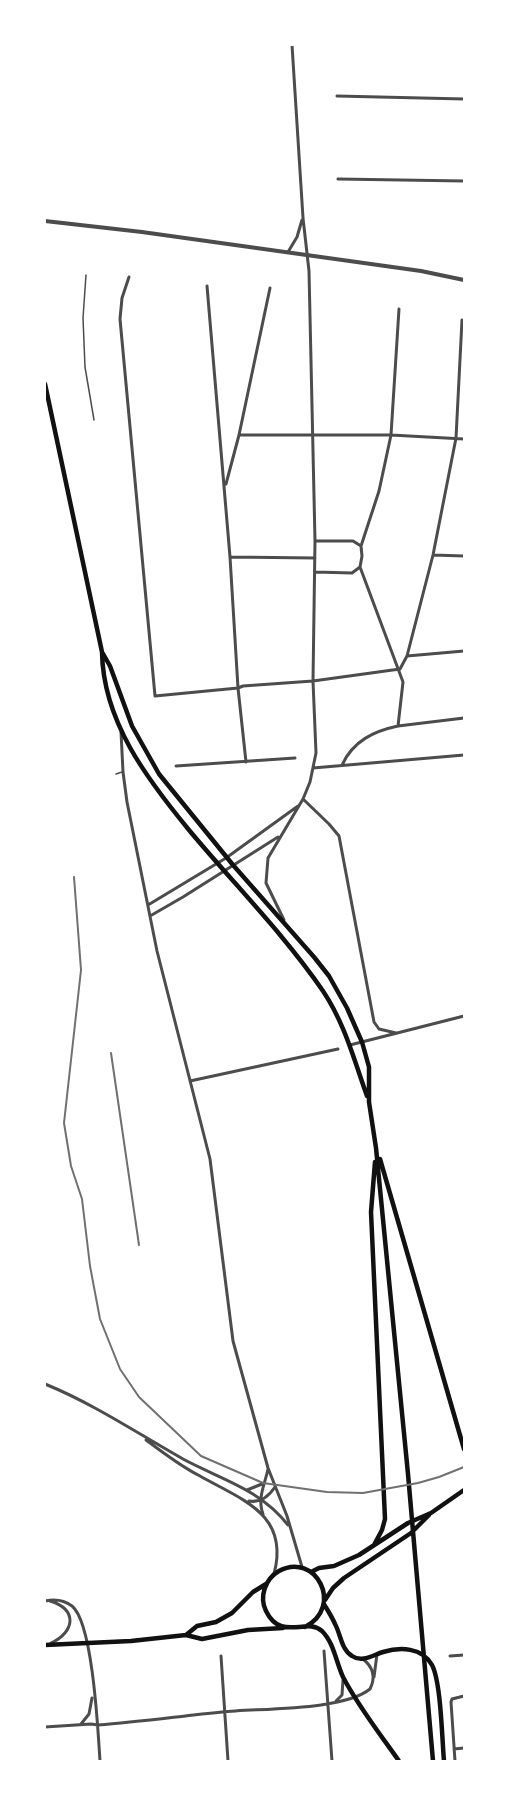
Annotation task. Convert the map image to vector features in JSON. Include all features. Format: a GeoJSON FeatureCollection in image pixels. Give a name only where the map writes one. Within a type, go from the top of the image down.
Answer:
{"type":"FeatureCollection","features":[{"type":"Feature","properties":{"kind":"main road"},"geometry":{"type":"LineString","coordinates":[[45,384],[102,652],[102,668],[121,730],[138,764],[162,798],[279,934],[317,983],[338,1016],[369,1102]]}},
{"type":"Feature","properties":{"kind":"main road"},"geometry":{"type":"LineString","coordinates":[[102,652],[110,666],[132,726],[149,758],[172,792],[226,858],[329,975],[362,1042],[369,1067],[369,1102],[376,1148],[408,1474],[433,1761]]}},
{"type":"Feature","properties":{"kind":"main road"},"geometry":{"type":"LineString","coordinates":[[376,1148],[464,1449]]}},
{"type":"Feature","properties":{"kind":"main road"},"geometry":{"type":"LineString","coordinates":[[374,1545],[385,1519],[372,1212],[376,1148]]}},
{"type":"Feature","properties":{"kind":"main road"},"geometry":{"type":"LineString","coordinates":[[305,1626],[319,1615],[333,1588],[344,1578],[411,1533],[431,1513],[464,1490]]}},
{"type":"Feature","properties":{"kind":"main road"},"geometry":{"type":"LineString","coordinates":[[311,1572],[319,1568],[334,1566],[359,1555],[408,1522],[431,1513]]}},
{"type":"Feature","properties":{"kind":"main road"},"geometry":{"type":"LineString","coordinates":[[291,1629],[275,1623],[265,1609],[263,1592],[274,1574],[287,1568],[302,1568],[311,1572],[323,1587],[324,1602],[345,1649],[350,1655],[363,1659],[401,1648],[427,1658],[435,1674],[444,1761]]}},
{"type":"Feature","properties":{"kind":"main road"},"geometry":{"type":"LineString","coordinates":[[186,1635],[198,1626],[216,1622],[232,1613],[253,1592],[266,1584]]}},
{"type":"Feature","properties":{"kind":"main road"},"geometry":{"type":"LineString","coordinates":[[45,1645],[186,1635],[202,1639],[248,1630],[314,1626],[331,1644],[343,1676],[399,1761]]}},
{"type":"Feature","properties":{"kind":"street"},"geometry":{"type":"LineString","coordinates":[[288,928],[266,883],[268,858],[303,799],[316,753],[315,541],[309,271],[303,218],[292,45]]}},
{"type":"Feature","properties":{"kind":"street"},"geometry":{"type":"LineString","coordinates":[[337,96],[464,99]]}},
{"type":"Feature","properties":{"kind":"street"},"geometry":{"type":"LineString","coordinates":[[338,178],[464,181]]}},
{"type":"Feature","properties":{"kind":"street"},"geometry":{"type":"LineString","coordinates":[[287,253],[297,237],[303,218]]}},
{"type":"Feature","properties":{"kind":"street"},"geometry":{"type":"LineString","coordinates":[[45,221],[422,272],[464,280]]}},
{"type":"Feature","properties":{"kind":"street"},"geometry":{"type":"LineString","coordinates":[[129,277],[122,298],[120,319],[155,696],[314,681],[399,669],[407,656],[433,555],[456,438],[462,320]]}},
{"type":"Feature","properties":{"kind":"street"},"geometry":{"type":"LineString","coordinates":[[207,286],[231,557],[238,688],[246,762]]}},
{"type":"Feature","properties":{"kind":"street"},"geometry":{"type":"LineString","coordinates":[[225,489],[239,435],[270,288]]}},
{"type":"Feature","properties":{"kind":"street"},"geometry":{"type":"LineString","coordinates":[[398,726],[403,682],[360,567],[361,546],[379,491],[391,435],[399,309]]}},
{"type":"Feature","properties":{"kind":"street"},"geometry":{"type":"LineString","coordinates":[[239,435],[391,435],[464,439]]}},
{"type":"Feature","properties":{"kind":"street"},"geometry":{"type":"LineString","coordinates":[[315,541],[353,541],[361,546]]}},
{"type":"Feature","properties":{"kind":"street"},"geometry":{"type":"LineString","coordinates":[[433,555],[464,556]]}},
{"type":"Feature","properties":{"kind":"street"},"geometry":{"type":"LineString","coordinates":[[231,557],[315,558]]}},
{"type":"Feature","properties":{"kind":"street"},"geometry":{"type":"LineString","coordinates":[[315,572],[352,573],[360,567]]}},
{"type":"Feature","properties":{"kind":"street"},"geometry":{"type":"LineString","coordinates":[[407,656],[464,651]]}},
{"type":"Feature","properties":{"kind":"street"},"geometry":{"type":"LineString","coordinates":[[342,765],[347,754],[360,741],[377,730],[464,718]]}},
{"type":"Feature","properties":{"kind":"street"},"geometry":{"type":"LineString","coordinates":[[121,730],[123,772],[160,967],[210,1159],[233,1341],[268,1468],[276,1485],[302,1568]]}},
{"type":"Feature","properties":{"kind":"street"},"geometry":{"type":"LineString","coordinates":[[313,768],[464,755]]}},
{"type":"Feature","properties":{"kind":"street"},"geometry":{"type":"LineString","coordinates":[[176,766],[296,758]]}},
{"type":"Feature","properties":{"kind":"street"},"geometry":{"type":"LineString","coordinates":[[303,799],[339,836],[373,1017],[379,1029],[396,1033]]}},
{"type":"Feature","properties":{"kind":"street"},"geometry":{"type":"LineString","coordinates":[[148,905],[226,858],[299,805]]}},
{"type":"Feature","properties":{"kind":"street"},"geometry":{"type":"LineString","coordinates":[[150,915],[280,836]]}},
{"type":"Feature","properties":{"kind":"street"},"geometry":{"type":"LineString","coordinates":[[350,1045],[464,1016]]}},
{"type":"Feature","properties":{"kind":"street"},"geometry":{"type":"LineString","coordinates":[[190,1081],[338,1049]]}},
{"type":"Feature","properties":{"kind":"street"},"geometry":{"type":"LineString","coordinates":[[45,1384],[90,1404],[199,1467],[262,1498],[277,1510],[289,1526]]}},
{"type":"Feature","properties":{"kind":"street"},"geometry":{"type":"LineString","coordinates":[[138,1433],[176,1463],[243,1499],[264,1516]]}},
{"type":"Feature","properties":{"kind":"street"},"geometry":{"type":"LineString","coordinates":[[268,1468],[262,1484],[261,1510],[271,1526],[277,1545],[278,1560],[274,1574]]}},
{"type":"Feature","properties":{"kind":"street"},"geometry":{"type":"LineString","coordinates":[[247,1490],[262,1484]]}},
{"type":"Feature","properties":{"kind":"street"},"geometry":{"type":"LineString","coordinates":[[243,1499],[253,1502],[269,1496],[276,1485]]}},
{"type":"Feature","properties":{"kind":"street"},"geometry":{"type":"LineString","coordinates":[[45,1601],[59,1600],[74,1607],[79,1615],[87,1643],[98,1725],[100,1761]]}},
{"type":"Feature","properties":{"kind":"street"},"geometry":{"type":"LineString","coordinates":[[45,1601],[57,1603],[64,1608],[71,1621],[65,1634],[45,1645]]}},
{"type":"Feature","properties":{"kind":"street"},"geometry":{"type":"LineString","coordinates":[[324,1651],[332,1761]]}},
{"type":"Feature","properties":{"kind":"street"},"geometry":{"type":"LineString","coordinates":[[45,1727],[98,1725],[327,1704],[370,1689],[374,1679],[377,1654]]}},
{"type":"Feature","properties":{"kind":"street"},"geometry":{"type":"LineString","coordinates":[[450,1656],[464,1655]]}},
{"type":"Feature","properties":{"kind":"street"},"geometry":{"type":"LineString","coordinates":[[221,1656],[228,1761]]}},
{"type":"Feature","properties":{"kind":"street"},"geometry":{"type":"LineString","coordinates":[[363,1659],[370,1666],[374,1679]]}},
{"type":"Feature","properties":{"kind":"street"},"geometry":{"type":"LineString","coordinates":[[335,1702],[342,1695],[343,1676]]}},
{"type":"Feature","properties":{"kind":"street"},"geometry":{"type":"LineString","coordinates":[[79,1725],[89,1714],[93,1687]]}},
{"type":"Feature","properties":{"kind":"street"},"geometry":{"type":"LineString","coordinates":[[455,1761],[451,1702],[452,1699],[464,1696]]}},
{"type":"Feature","properties":{"kind":"street"},"geometry":{"type":"LineString","coordinates":[[454,1749],[464,1748]]}},
{"type":"Feature","properties":{"kind":"lane"},"geometry":{"type":"LineString","coordinates":[[86,275],[83,318],[85,367],[94,420]]}},
{"type":"Feature","properties":{"kind":"lane"},"geometry":{"type":"LineString","coordinates":[[116,774],[123,772]]}},
{"type":"Feature","properties":{"kind":"railway"},"geometry":{"type":"LineString","coordinates":[[74,877],[81,970],[64,1123],[71,1166],[82,1199],[90,1266],[100,1319],[120,1369],[139,1397],[201,1456],[263,1483],[327,1492],[363,1493],[418,1483],[464,1467]]}},
{"type":"Feature","properties":{"kind":"railway"},"geometry":{"type":"LineString","coordinates":[[111,1053],[139,1245]]}}]}
